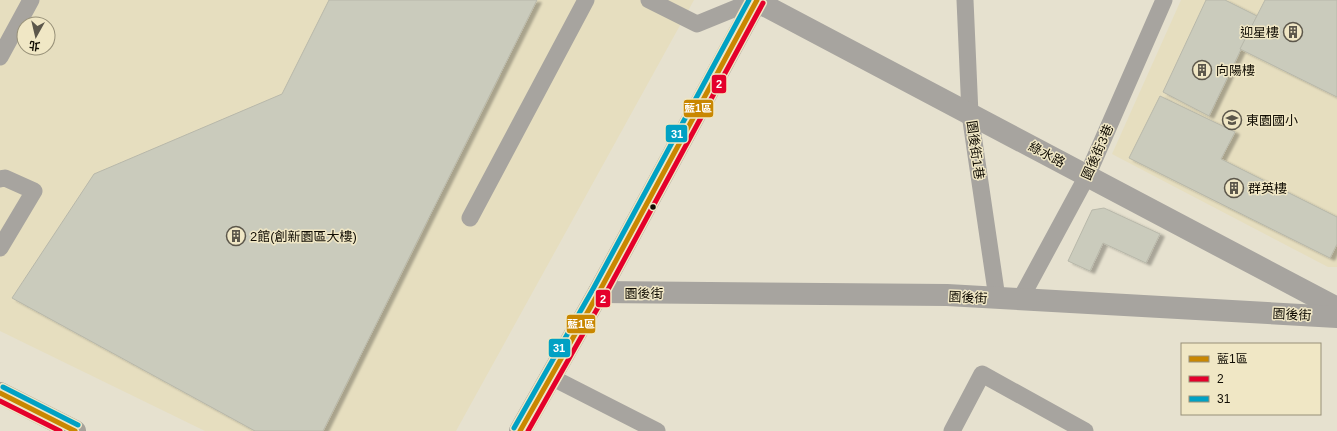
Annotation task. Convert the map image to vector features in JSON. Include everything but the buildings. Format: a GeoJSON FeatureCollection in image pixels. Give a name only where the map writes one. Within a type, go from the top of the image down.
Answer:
{"type":"FeatureCollection","features":[{"type":"Feature","properties":{"kind":"main road"},"geometry":{"type":"LineString","coordinates":[[0,392],[75,431]]}},
{"type":"Feature","properties":{"kind":"street","name":"綠水路"},"geometry":{"type":"LineString","coordinates":[[756,0],[1337,308]]}},
{"type":"Feature","properties":{"kind":"street"},"geometry":{"type":"LineString","coordinates":[[520,431],[599,292],[756,0]]}},
{"type":"Feature","properties":{"kind":"street","name":"園後街"},"geometry":{"type":"LineString","coordinates":[[599,292],[947,295],[1337,317]]}},
{"type":"Feature","properties":{"kind":"lane"},"geometry":{"type":"LineString","coordinates":[[470,218],[586,0]]}},
{"type":"Feature","properties":{"kind":"lane"},"geometry":{"type":"LineString","coordinates":[[649,0],[697,24],[756,0]]}},
{"type":"Feature","properties":{"kind":"lane","name":"園後街1巷"},"geometry":{"type":"LineString","coordinates":[[965,0],[970,114],[998,298]]}},
{"type":"Feature","properties":{"kind":"lane","name":"園後街3巷"},"geometry":{"type":"LineString","coordinates":[[1020,300],[1087,176],[1164,0]]}},
{"type":"Feature","properties":{"kind":"lane"},"geometry":{"type":"LineString","coordinates":[[0,57],[26,2]]}},
{"type":"Feature","properties":{"kind":"lane"},"geometry":{"type":"LineString","coordinates":[[0,179],[4,178],[34,191],[0,248]]}},
{"type":"Feature","properties":{"kind":"lane"},"geometry":{"type":"LineString","coordinates":[[952,431],[982,374],[1085,431]]}},
{"type":"Feature","properties":{"kind":"lane"},"geometry":{"type":"LineString","coordinates":[[551,377],[657,431]]}},
{"type":"Feature","properties":{"kind":"shaded area"},"geometry":{"type":"Polygon","coordinates":[[[0,0],[694,0],[456,431],[205,431],[0,331],[0,0]]]}},
{"type":"Feature","properties":{"kind":"shaded area","name":"東園國小"},"geometry":{"type":"Polygon","coordinates":[[[1181,0],[1337,0],[1337,267],[1328,267],[1112,154],[1181,0]]]}},
{"type":"Feature","properties":{"kind":"transit line","name":"31"},"geometry":{"type":"LineString","coordinates":[[514,428],[593,289],[749,0]]}},
{"type":"Feature","properties":{"kind":"transit line","name":"藍1區"},"geometry":{"type":"LineString","coordinates":[[520,431],[599,292],[757,0]]}},
{"type":"Feature","properties":{"kind":"transit line","name":"2"},"geometry":{"type":"LineString","coordinates":[[528,431],[605,295],[763,3]]}},
{"type":"Feature","properties":{"kind":"transit line","name":"31"},"geometry":{"type":"LineString","coordinates":[[3,387],[78,425]]}},
{"type":"Feature","properties":{"kind":"transit line","name":"藍1區"},"geometry":{"type":"LineString","coordinates":[[0,393],[75,431]]}},
{"type":"Feature","properties":{"kind":"transit line","name":"2"},"geometry":{"type":"LineString","coordinates":[[0,401],[60,431]]}},
{"type":"Feature","properties":{"kind":"place","name":"迎星樓"},"geometry":{"type":"Point","coordinates":[1293,32]}},
{"type":"Feature","properties":{"kind":"place","name":"向陽樓"},"geometry":{"type":"Point","coordinates":[1202,70]}},
{"type":"Feature","properties":{"kind":"place","name":"東園國小"},"geometry":{"type":"Point","coordinates":[1232,120]}},
{"type":"Feature","properties":{"kind":"place","name":"群英樓"},"geometry":{"type":"Point","coordinates":[1234,188]}},
{"type":"Feature","properties":{"kind":"place","name":"2館(創新園區大樓)"},"geometry":{"type":"Point","coordinates":[236,236]}}]}
